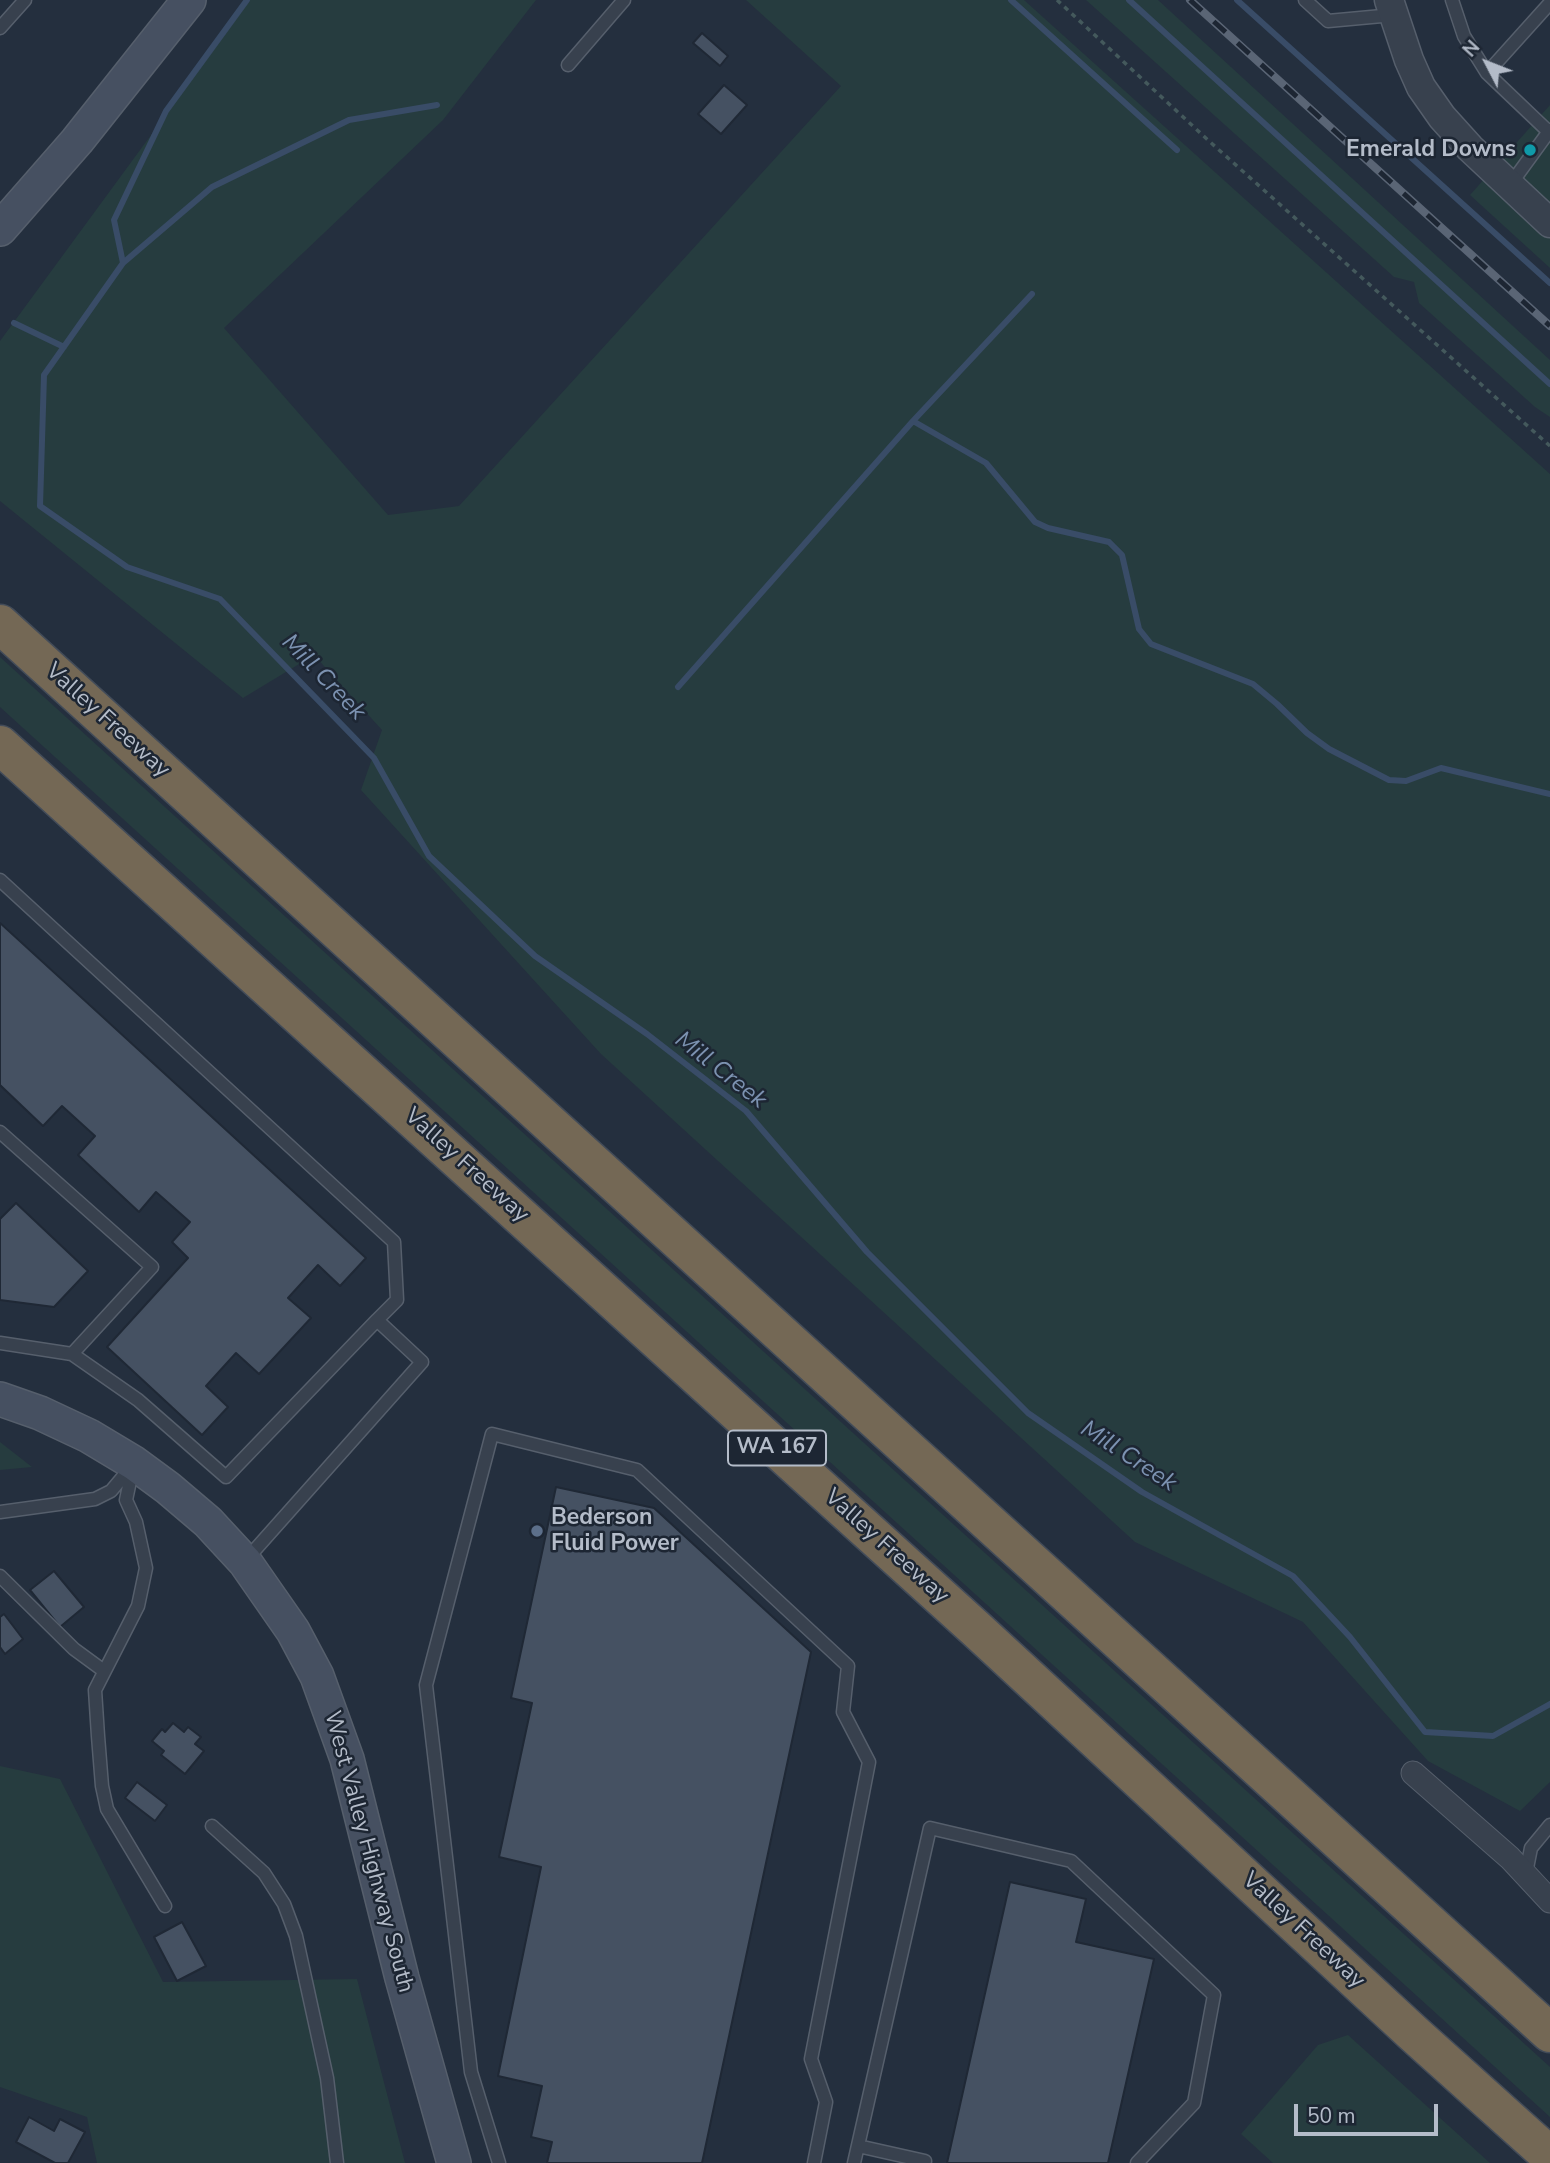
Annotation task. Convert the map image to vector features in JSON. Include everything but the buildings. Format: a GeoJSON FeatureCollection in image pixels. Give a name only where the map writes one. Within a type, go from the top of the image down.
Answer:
{"type":"FeatureCollection","features":[{"type":"Feature","properties":{"kind":"highway","name":"Valley Freeway"},"geometry":{"type":"LineString","coordinates":[[0,624],[1550,2033]]}},
{"type":"Feature","properties":{"kind":"highway","name":"Valley Freeway"},"geometry":{"type":"LineString","coordinates":[[0,745],[965,1618],[1403,2024],[1550,2156]]}},
{"type":"Feature","properties":{"kind":"main road"},"geometry":{"type":"LineString","coordinates":[[0,229],[77,141],[189,0]]}},
{"type":"Feature","properties":{"kind":"main road","name":"West Valley Highway South"},"geometry":{"type":"LineString","coordinates":[[0,1399],[40,1413],[80,1432],[134,1463],[199,1513],[245,1562],[279,1609],[307,1656],[343,1747],[401,1978],[454,2163]]}},
{"type":"Feature","properties":{"kind":"street"},"geometry":{"type":"LineString","coordinates":[[1391,8],[1421,87],[1441,117],[1550,223]]}},
{"type":"Feature","properties":{"kind":"street"},"geometry":{"type":"LineString","coordinates":[[1413,1773],[1525,1873],[1550,1901]]}},
{"type":"Feature","properties":{"kind":"lane"},"geometry":{"type":"LineString","coordinates":[[0,27],[25,0]]}},
{"type":"Feature","properties":{"kind":"lane"},"geometry":{"type":"LineString","coordinates":[[568,65],[624,0]]}},
{"type":"Feature","properties":{"kind":"lane"},"geometry":{"type":"LineString","coordinates":[[1305,0],[1328,21]]}},
{"type":"Feature","properties":{"kind":"lane"},"geometry":{"type":"LineString","coordinates":[[1322,0],[1328,21]]}},
{"type":"Feature","properties":{"kind":"lane"},"geometry":{"type":"LineString","coordinates":[[1452,0],[1464,36],[1488,73],[1550,131],[1510,186]]}},
{"type":"Feature","properties":{"kind":"lane"},"geometry":{"type":"LineString","coordinates":[[1488,73],[1550,3]]}},
{"type":"Feature","properties":{"kind":"lane"},"geometry":{"type":"LineString","coordinates":[[1328,21],[1391,8]]}},
{"type":"Feature","properties":{"kind":"lane"},"geometry":{"type":"LineString","coordinates":[[0,880],[394,1242],[397,1300],[226,1478],[138,1400],[72,1354],[0,1343]]}},
{"type":"Feature","properties":{"kind":"lane"},"geometry":{"type":"LineString","coordinates":[[0,1132],[152,1267],[72,1354]]}},
{"type":"Feature","properties":{"kind":"lane"},"geometry":{"type":"LineString","coordinates":[[245,1562],[422,1362],[377,1320]]}},
{"type":"Feature","properties":{"kind":"lane"},"geometry":{"type":"LineString","coordinates":[[499,2163],[471,2072],[426,1685],[492,1434],[637,1470],[848,1666],[843,1712],[869,1762],[811,2059],[826,2102],[814,2163]]}},
{"type":"Feature","properties":{"kind":"lane"},"geometry":{"type":"LineString","coordinates":[[0,1512],[95,1499],[111,1491],[134,1463]]}},
{"type":"Feature","properties":{"kind":"lane"},"geometry":{"type":"LineString","coordinates":[[134,1463],[126,1500],[136,1522],[146,1568],[138,1606],[95,1690],[102,1786],[107,1809],[165,1906]]}},
{"type":"Feature","properties":{"kind":"lane"},"geometry":{"type":"LineString","coordinates":[[0,1576],[74,1649],[104,1671]]}},
{"type":"Feature","properties":{"kind":"lane"},"geometry":{"type":"LineString","coordinates":[[1525,1873],[1531,1848],[1550,1825]]}},
{"type":"Feature","properties":{"kind":"lane"},"geometry":{"type":"LineString","coordinates":[[212,1826],[264,1873],[284,1904],[296,1936],[327,2078],[337,2163]]}},
{"type":"Feature","properties":{"kind":"lane"},"geometry":{"type":"LineString","coordinates":[[854,2163],[930,1828],[1070,1861],[1214,1995],[1194,2103],[1137,2163]]}},
{"type":"Feature","properties":{"kind":"lane"},"geometry":{"type":"LineString","coordinates":[[858,2146],[925,2161]]}},
{"type":"Feature","properties":{"kind":"path"},"geometry":{"type":"LineString","coordinates":[[1057,0],[1209,141],[1550,446]]}},
{"type":"Feature","properties":{"kind":"green space"},"geometry":{"type":"Polygon","coordinates":[[[250,0],[536,0],[443,120],[224,328],[388,515],[459,506],[841,86],[746,0],[1024,0],[1550,474],[1550,1782],[1520,1811],[1428,1761],[1303,1622],[1135,1542],[601,1054],[361,790],[382,730],[314,655],[243,698],[0,501],[0,341],[250,0]]]}},
{"type":"Feature","properties":{"kind":"green space"},"geometry":{"type":"Polygon","coordinates":[[[1086,0],[1158,0],[1550,360],[1550,417],[1535,407],[1419,303],[1414,282],[1394,277],[1086,0]]]}},
{"type":"Feature","properties":{"kind":"green space","name":"Emerald Downs"},"geometry":{"type":"Polygon","coordinates":[[[1550,105],[1550,268],[1470,195],[1550,105]]]}},
{"type":"Feature","properties":{"kind":"green space"},"geometry":{"type":"Polygon","coordinates":[[[0,657],[1550,2067],[1550,2117],[0,707],[0,657]]]}},
{"type":"Feature","properties":{"kind":"green space"},"geometry":{"type":"Polygon","coordinates":[[[0,1442],[32,1467],[0,1470],[0,1442]]]}},
{"type":"Feature","properties":{"kind":"green space"},"geometry":{"type":"Polygon","coordinates":[[[0,1766],[60,1779],[163,1982],[357,1979],[405,2163],[97,2163],[87,2117],[0,2087],[0,1766]]]}},
{"type":"Feature","properties":{"kind":"green space"},"geometry":{"type":"Polygon","coordinates":[[[1348,2035],[1490,2163],[1273,2163],[1241,2134],[1318,2045],[1348,2035]]]}},
{"type":"Feature","properties":{"kind":"waterway"},"geometry":{"type":"LineString","coordinates":[[123,263],[114,220],[166,111],[247,0]]}},
{"type":"Feature","properties":{"kind":"waterway"},"geometry":{"type":"LineString","coordinates":[[1011,0],[1177,150]]}},
{"type":"Feature","properties":{"kind":"waterway"},"geometry":{"type":"LineString","coordinates":[[1129,0],[1550,384]]}},
{"type":"Feature","properties":{"kind":"waterway"},"geometry":{"type":"LineString","coordinates":[[1237,0],[1550,283]]}},
{"type":"Feature","properties":{"kind":"waterway","name":"Mill Creek"},"geometry":{"type":"LineString","coordinates":[[437,105],[349,120],[212,187],[123,263],[44,375],[40,506],[127,567],[220,599],[374,758],[429,856],[535,956],[647,1034],[746,1111],[867,1252],[1028,1413],[1142,1492],[1293,1576],[1350,1637],[1425,1732],[1493,1736],[1550,1704]]}},
{"type":"Feature","properties":{"kind":"waterway"},"geometry":{"type":"LineString","coordinates":[[678,687],[913,421],[1032,294]]}},
{"type":"Feature","properties":{"kind":"waterway"},"geometry":{"type":"LineString","coordinates":[[14,323],[64,347]]}},
{"type":"Feature","properties":{"kind":"waterway"},"geometry":{"type":"LineString","coordinates":[[913,421],[986,463],[1035,522],[1048,528],[1109,542],[1122,555],[1139,629],[1151,644],[1253,684],[1307,733],[1329,749],[1389,780],[1406,781],[1441,768],[1550,794]]}},
{"type":"Feature","properties":{"kind":"railway"},"geometry":{"type":"LineString","coordinates":[[1190,0],[1550,326]]}},
{"type":"Feature","properties":{"kind":"place","name":"Emerald Downs"},"geometry":{"type":"Point","coordinates":[1530,150]}},
{"type":"Feature","properties":{"kind":"place","name":"Bederson Fluid Power"},"geometry":{"type":"Point","coordinates":[537,1531]}}]}
